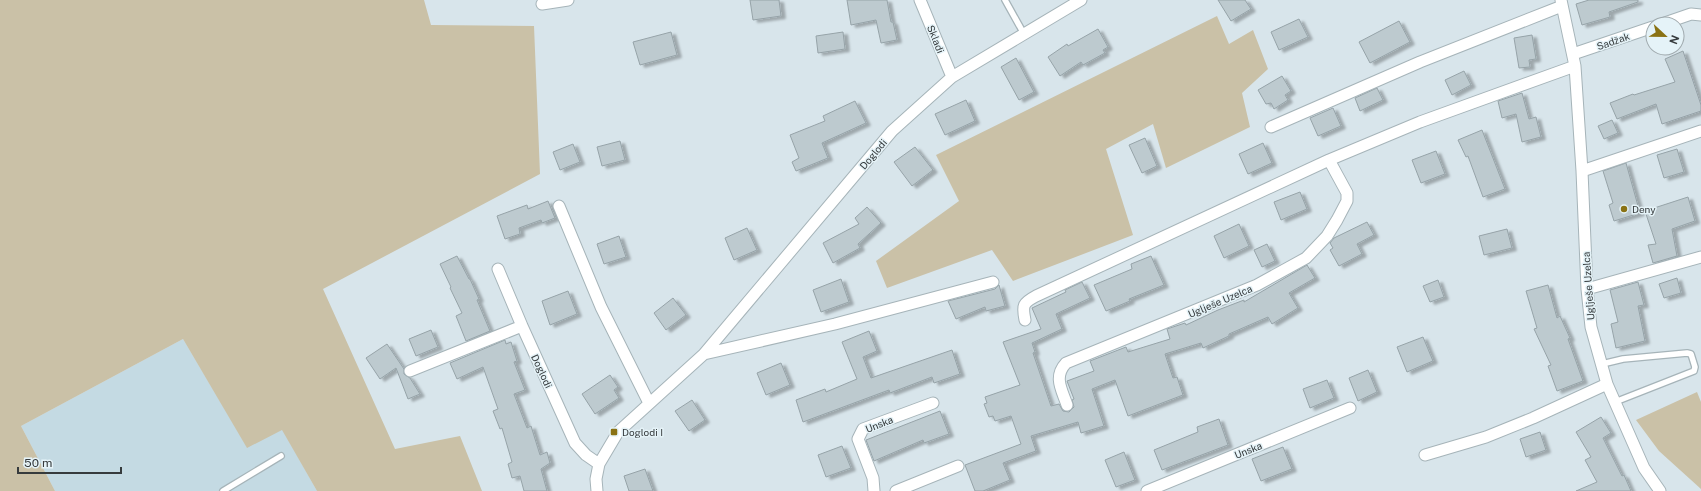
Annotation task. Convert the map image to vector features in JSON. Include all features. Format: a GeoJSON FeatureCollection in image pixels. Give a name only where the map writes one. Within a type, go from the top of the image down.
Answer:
{"type":"FeatureCollection","features":[{"type":"Feature","properties":{"kind":"street"},"geometry":{"type":"LineString","coordinates":[[542,4],[568,0]]}},
{"type":"Feature","properties":{"kind":"street","name":"Skladi"},"geometry":{"type":"LineString","coordinates":[[920,0],[952,78]]}},
{"type":"Feature","properties":{"kind":"street","name":"Doglodi"},"geometry":{"type":"LineString","coordinates":[[597,491],[596,479],[599,464],[618,432],[704,354],[892,131],[952,78],[1081,0]]}},
{"type":"Feature","properties":{"kind":"street"},"geometry":{"type":"LineString","coordinates":[[1271,127],[1420,62],[1562,3]]}},
{"type":"Feature","properties":{"kind":"street","name":"Uglješe Uzelca"},"geometry":{"type":"LineString","coordinates":[[1562,3],[1576,66],[1587,289],[1591,327],[1607,384],[1644,468],[1660,491]]}},
{"type":"Feature","properties":{"kind":"street"},"geometry":{"type":"LineString","coordinates":[[1685,16],[1691,14],[1701,15]]}},
{"type":"Feature","properties":{"kind":"street","name":"Sadžak"},"geometry":{"type":"LineString","coordinates":[[1573,54],[1645,30]]}},
{"type":"Feature","properties":{"kind":"street"},"geometry":{"type":"LineString","coordinates":[[1025,320],[1023,310],[1024,305],[1036,296],[1329,160],[1420,122],[1576,66]]}},
{"type":"Feature","properties":{"kind":"street"},"geometry":{"type":"LineString","coordinates":[[1582,171],[1701,131]]}},
{"type":"Feature","properties":{"kind":"street","name":"Uglješe Uzelca"},"geometry":{"type":"LineString","coordinates":[[1067,405],[1058,377],[1061,369],[1066,363],[1257,285],[1306,258],[1327,236],[1338,220],[1346,200],[1347,193],[1329,160]]}},
{"type":"Feature","properties":{"kind":"street"},"geometry":{"type":"LineString","coordinates":[[559,206],[601,307],[649,403]]}},
{"type":"Feature","properties":{"kind":"street"},"geometry":{"type":"LineString","coordinates":[[1587,289],[1701,257]]}},
{"type":"Feature","properties":{"kind":"street","name":"Doglodi"},"geometry":{"type":"LineString","coordinates":[[498,269],[575,443],[599,464]]}},
{"type":"Feature","properties":{"kind":"street","name":"Doglodi"},"geometry":{"type":"LineString","coordinates":[[704,354],[834,324],[993,282]]}},
{"type":"Feature","properties":{"kind":"street"},"geometry":{"type":"LineString","coordinates":[[410,370],[522,326]]}},
{"type":"Feature","properties":{"kind":"street"},"geometry":{"type":"LineString","coordinates":[[1425,455],[1486,437],[1533,418],[1607,384]]}},
{"type":"Feature","properties":{"kind":"street","name":"Unska"},"geometry":{"type":"LineString","coordinates":[[874,491],[873,478],[858,438],[860,433],[863,429],[933,403]]}},
{"type":"Feature","properties":{"kind":"street","name":"Unska"},"geometry":{"type":"LineString","coordinates":[[1147,491],[1350,408]]}},
{"type":"Feature","properties":{"kind":"street"},"geometry":{"type":"LineString","coordinates":[[896,491],[958,466]]}},
{"type":"Feature","properties":{"kind":"lane"},"geometry":{"type":"LineString","coordinates":[[1005,0],[1024,34]]}},
{"type":"Feature","properties":{"kind":"lane"},"geometry":{"type":"LineString","coordinates":[[1602,364],[1623,359],[1687,353],[1691,354],[1695,367],[1694,371],[1615,402]]}},
{"type":"Feature","properties":{"kind":"lane"},"geometry":{"type":"LineString","coordinates":[[223,491],[281,456]]}},
{"type":"Feature","properties":{"kind":"shaded area"},"geometry":{"type":"Polygon","coordinates":[[[0,0],[424,0],[431,25],[534,26],[540,174],[323,289],[395,449],[460,436],[482,491],[317,491],[282,430],[247,448],[183,339],[21,426],[55,491],[0,491],[0,0]]]}},
{"type":"Feature","properties":{"kind":"shaded area"},"geometry":{"type":"Polygon","coordinates":[[[1217,16],[1229,44],[1253,30],[1268,69],[1242,93],[1250,127],[1166,168],[1153,124],[1106,149],[1133,235],[1013,281],[992,250],[887,288],[876,261],[959,201],[936,155],[1217,16]]]}},
{"type":"Feature","properties":{"kind":"shaded area"},"geometry":{"type":"Polygon","coordinates":[[[183,339],[247,447],[282,429],[317,491],[55,491],[21,426],[183,339]]]}},
{"type":"Feature","properties":{"kind":"shaded area"},"geometry":{"type":"Polygon","coordinates":[[[1697,392],[1701,402],[1701,489],[1659,451],[1636,420],[1697,392]]]}},
{"type":"Feature","properties":{"kind":"building"},"geometry":{"type":"Polygon","coordinates":[[[750,0],[779,0],[781,16],[753,20],[750,0]]]}},
{"type":"Feature","properties":{"kind":"building"},"geometry":{"type":"Polygon","coordinates":[[[847,0],[887,0],[891,22],[893,22],[897,40],[881,43],[876,20],[851,25],[847,0]]]}},
{"type":"Feature","properties":{"kind":"building"},"geometry":{"type":"Polygon","coordinates":[[[1218,0],[1245,0],[1251,9],[1231,21],[1218,0]]]}},
{"type":"Feature","properties":{"kind":"building"},"geometry":{"type":"Polygon","coordinates":[[[1589,0],[1638,0],[1638,2],[1609,12],[1610,17],[1582,25],[1576,4],[1589,0]]]}},
{"type":"Feature","properties":{"kind":"building"},"geometry":{"type":"Polygon","coordinates":[[[1299,19],[1308,37],[1279,50],[1271,32],[1299,19]]]}},
{"type":"Feature","properties":{"kind":"building"},"geometry":{"type":"Polygon","coordinates":[[[1399,21],[1410,42],[1370,63],[1359,42],[1399,21]]]}},
{"type":"Feature","properties":{"kind":"building"},"geometry":{"type":"Polygon","coordinates":[[[1098,29],[1108,47],[1103,50],[1105,53],[1083,65],[1081,62],[1060,76],[1048,57],[1067,44],[1068,46],[1098,29]]]}},
{"type":"Feature","properties":{"kind":"building"},"geometry":{"type":"Polygon","coordinates":[[[671,32],[677,55],[640,65],[633,42],[671,32]]]}},
{"type":"Feature","properties":{"kind":"building"},"geometry":{"type":"Polygon","coordinates":[[[843,32],[845,49],[818,53],[816,36],[843,32]]]}},
{"type":"Feature","properties":{"kind":"building"},"geometry":{"type":"Polygon","coordinates":[[[1532,35],[1536,59],[1529,60],[1530,67],[1519,68],[1514,38],[1532,35]]]}},
{"type":"Feature","properties":{"kind":"building"},"geometry":{"type":"Polygon","coordinates":[[[1672,56],[1685,56],[1701,105],[1701,111],[1662,124],[1656,104],[1617,119],[1610,103],[1633,94],[1634,95],[1675,82],[1665,59],[1672,56]]]}},
{"type":"Feature","properties":{"kind":"building"},"geometry":{"type":"Polygon","coordinates":[[[1016,58],[1034,92],[1019,100],[1001,67],[1016,58]]]}},
{"type":"Feature","properties":{"kind":"building"},"geometry":{"type":"Polygon","coordinates":[[[1464,71],[1471,85],[1452,95],[1445,80],[1464,71]]]}},
{"type":"Feature","properties":{"kind":"building"},"geometry":{"type":"Polygon","coordinates":[[[1282,76],[1291,91],[1285,95],[1288,100],[1274,109],[1271,103],[1266,104],[1258,90],[1282,76]]]}},
{"type":"Feature","properties":{"kind":"building"},"geometry":{"type":"Polygon","coordinates":[[[1377,88],[1383,100],[1360,111],[1355,98],[1377,88]]]}},
{"type":"Feature","properties":{"kind":"building"},"geometry":{"type":"Polygon","coordinates":[[[1522,93],[1529,119],[1536,117],[1541,137],[1522,142],[1516,114],[1502,118],[1498,101],[1522,93]]]}},
{"type":"Feature","properties":{"kind":"building"},"geometry":{"type":"Polygon","coordinates":[[[966,100],[975,121],[945,135],[935,114],[966,100]]]}},
{"type":"Feature","properties":{"kind":"building"},"geometry":{"type":"Polygon","coordinates":[[[855,101],[866,123],[822,143],[828,158],[796,171],[792,162],[799,158],[790,135],[825,121],[823,116],[855,101]]]}},
{"type":"Feature","properties":{"kind":"building"},"geometry":{"type":"Polygon","coordinates":[[[1333,108],[1341,126],[1318,136],[1310,118],[1333,108]]]}},
{"type":"Feature","properties":{"kind":"building"},"geometry":{"type":"Polygon","coordinates":[[[1612,120],[1618,133],[1604,139],[1598,126],[1612,120]]]}},
{"type":"Feature","properties":{"kind":"building"},"geometry":{"type":"Polygon","coordinates":[[[1482,130],[1505,189],[1483,197],[1468,156],[1466,157],[1458,140],[1482,130]]]}},
{"type":"Feature","properties":{"kind":"building"},"geometry":{"type":"Polygon","coordinates":[[[1145,138],[1157,166],[1142,173],[1129,145],[1145,138]]]}},
{"type":"Feature","properties":{"kind":"building"},"geometry":{"type":"Polygon","coordinates":[[[620,141],[625,160],[602,166],[597,147],[620,141]]]}},
{"type":"Feature","properties":{"kind":"building"},"geometry":{"type":"Polygon","coordinates":[[[1263,143],[1272,163],[1248,174],[1239,154],[1263,143]]]}},
{"type":"Feature","properties":{"kind":"building"},"geometry":{"type":"Polygon","coordinates":[[[573,144],[580,162],[560,170],[553,152],[573,144]]]}},
{"type":"Feature","properties":{"kind":"building"},"geometry":{"type":"Polygon","coordinates":[[[915,147],[933,170],[912,186],[894,162],[915,147]]]}},
{"type":"Feature","properties":{"kind":"building"},"geometry":{"type":"Polygon","coordinates":[[[1677,149],[1684,172],[1664,178],[1657,155],[1677,149]]]}},
{"type":"Feature","properties":{"kind":"building"},"geometry":{"type":"Polygon","coordinates":[[[1436,151],[1445,174],[1421,183],[1412,160],[1436,151]]]}},
{"type":"Feature","properties":{"kind":"building"},"geometry":{"type":"Polygon","coordinates":[[[1626,163],[1640,213],[1614,221],[1609,205],[1613,203],[1603,171],[1626,163]]]}},
{"type":"Feature","properties":{"kind":"building"},"geometry":{"type":"Polygon","coordinates":[[[1300,192],[1307,209],[1281,220],[1274,202],[1300,192]]]}},
{"type":"Feature","properties":{"kind":"building"},"geometry":{"type":"Polygon","coordinates":[[[1688,197],[1695,221],[1672,229],[1677,256],[1653,263],[1648,245],[1656,244],[1645,211],[1688,197]]]}},
{"type":"Feature","properties":{"kind":"building"},"geometry":{"type":"Polygon","coordinates":[[[548,201],[555,218],[542,223],[541,220],[519,228],[520,234],[505,239],[497,216],[527,205],[528,209],[548,201]]]}},
{"type":"Feature","properties":{"kind":"building"},"geometry":{"type":"Polygon","coordinates":[[[867,207],[881,223],[858,244],[860,248],[833,263],[823,243],[859,224],[855,218],[867,207]]]}},
{"type":"Feature","properties":{"kind":"building"},"geometry":{"type":"Polygon","coordinates":[[[1367,222],[1374,235],[1357,244],[1362,254],[1339,266],[1330,250],[1333,248],[1330,243],[1334,238],[1367,222]]]}},
{"type":"Feature","properties":{"kind":"building"},"geometry":{"type":"Polygon","coordinates":[[[1239,224],[1249,246],[1224,258],[1214,236],[1239,224]]]}},
{"type":"Feature","properties":{"kind":"building"},"geometry":{"type":"Polygon","coordinates":[[[747,228],[757,250],[734,260],[725,238],[747,228]]]}},
{"type":"Feature","properties":{"kind":"building"},"geometry":{"type":"Polygon","coordinates":[[[1507,229],[1512,248],[1484,255],[1479,236],[1507,229]]]}},
{"type":"Feature","properties":{"kind":"building"},"geometry":{"type":"Polygon","coordinates":[[[619,236],[626,257],[604,264],[597,244],[619,236]]]}},
{"type":"Feature","properties":{"kind":"building"},"geometry":{"type":"Polygon","coordinates":[[[1267,244],[1275,261],[1262,267],[1254,250],[1267,244]]]}},
{"type":"Feature","properties":{"kind":"building"},"geometry":{"type":"Polygon","coordinates":[[[457,256],[479,299],[477,300],[490,331],[466,341],[456,316],[462,313],[440,264],[457,256]]]}},
{"type":"Feature","properties":{"kind":"building"},"geometry":{"type":"Polygon","coordinates":[[[1151,256],[1164,285],[1129,299],[1130,301],[1106,311],[1094,285],[1132,269],[1131,264],[1151,256]]]}},
{"type":"Feature","properties":{"kind":"building"},"geometry":{"type":"Polygon","coordinates":[[[1307,265],[1315,278],[1289,293],[1298,308],[1272,324],[1268,317],[1229,334],[1229,336],[1203,348],[1201,343],[1165,354],[1173,378],[1177,377],[1183,395],[1128,416],[1115,380],[1092,389],[1104,426],[1081,433],[1078,422],[1031,436],[1036,451],[1003,463],[1010,480],[983,491],[975,491],[965,465],[1021,444],[1011,416],[995,421],[993,416],[989,417],[984,404],[987,403],[985,397],[1020,385],[1003,342],[1041,329],[1032,308],[1066,292],[1065,290],[1082,282],[1090,298],[1056,314],[1062,329],[1032,343],[1035,352],[1033,353],[1051,406],[1059,404],[1063,411],[1069,412],[1074,407],[1072,400],[1074,399],[1067,381],[1094,371],[1090,361],[1126,347],[1128,352],[1170,339],[1167,329],[1185,323],[1186,325],[1218,310],[1244,300],[1244,302],[1307,265]]]}},
{"type":"Feature","properties":{"kind":"building"},"geometry":{"type":"Polygon","coordinates":[[[1677,278],[1681,293],[1664,298],[1659,284],[1677,278]]]}},
{"type":"Feature","properties":{"kind":"building"},"geometry":{"type":"Polygon","coordinates":[[[841,279],[849,302],[821,312],[813,290],[841,279]]]}},
{"type":"Feature","properties":{"kind":"building"},"geometry":{"type":"Polygon","coordinates":[[[1438,280],[1444,297],[1430,302],[1423,286],[1438,280]]]}},
{"type":"Feature","properties":{"kind":"building"},"geometry":{"type":"Polygon","coordinates":[[[1638,282],[1644,305],[1638,306],[1645,341],[1616,348],[1611,324],[1618,322],[1610,290],[1638,282]]]}},
{"type":"Feature","properties":{"kind":"building"},"geometry":{"type":"Polygon","coordinates":[[[999,285],[1005,306],[986,311],[985,307],[956,319],[948,301],[995,289],[999,285]]]}},
{"type":"Feature","properties":{"kind":"building"},"geometry":{"type":"Polygon","coordinates":[[[1548,285],[1557,318],[1560,316],[1570,338],[1568,339],[1583,381],[1557,391],[1548,366],[1551,365],[1534,329],[1537,328],[1526,291],[1548,285]]]}},
{"type":"Feature","properties":{"kind":"building"},"geometry":{"type":"Polygon","coordinates":[[[568,291],[577,314],[550,325],[542,301],[568,291]]]}},
{"type":"Feature","properties":{"kind":"building"},"geometry":{"type":"Polygon","coordinates":[[[673,298],[686,315],[666,330],[654,313],[673,298]]]}},
{"type":"Feature","properties":{"kind":"building"},"geometry":{"type":"Polygon","coordinates":[[[431,330],[438,347],[416,356],[409,339],[431,330]]]}},
{"type":"Feature","properties":{"kind":"building"},"geometry":{"type":"Polygon","coordinates":[[[869,331],[877,351],[863,357],[871,378],[952,350],[960,374],[934,383],[932,377],[890,393],[889,390],[803,422],[796,400],[825,389],[826,392],[857,379],[842,342],[869,331]]]}},
{"type":"Feature","properties":{"kind":"building"},"geometry":{"type":"Polygon","coordinates":[[[1423,337],[1433,361],[1407,372],[1397,347],[1423,337]]]}},
{"type":"Feature","properties":{"kind":"building"},"geometry":{"type":"Polygon","coordinates":[[[505,340],[506,344],[511,342],[517,361],[514,362],[525,390],[514,394],[527,428],[531,426],[540,455],[547,452],[550,463],[541,469],[547,491],[524,491],[520,476],[512,478],[508,464],[512,462],[502,428],[500,429],[493,411],[498,409],[483,367],[457,379],[450,363],[505,340]]]}},
{"type":"Feature","properties":{"kind":"building"},"geometry":{"type":"Polygon","coordinates":[[[387,344],[404,369],[404,374],[410,378],[420,394],[408,399],[396,368],[380,379],[366,358],[387,344]]]}},
{"type":"Feature","properties":{"kind":"building"},"geometry":{"type":"Polygon","coordinates":[[[781,363],[790,385],[766,395],[757,373],[781,363]]]}},
{"type":"Feature","properties":{"kind":"building"},"geometry":{"type":"Polygon","coordinates":[[[1368,370],[1377,392],[1358,401],[1349,378],[1368,370]]]}},
{"type":"Feature","properties":{"kind":"building"},"geometry":{"type":"Polygon","coordinates":[[[610,375],[618,387],[614,390],[619,398],[595,414],[582,394],[610,375]]]}},
{"type":"Feature","properties":{"kind":"building"},"geometry":{"type":"Polygon","coordinates":[[[1327,380],[1334,398],[1310,408],[1303,389],[1327,380]]]}},
{"type":"Feature","properties":{"kind":"building"},"geometry":{"type":"Polygon","coordinates":[[[692,400],[705,420],[689,431],[675,411],[692,400]]]}},
{"type":"Feature","properties":{"kind":"building"},"geometry":{"type":"Polygon","coordinates":[[[940,411],[949,434],[924,443],[923,440],[874,461],[866,440],[940,411]]]}},
{"type":"Feature","properties":{"kind":"building"},"geometry":{"type":"Polygon","coordinates":[[[1601,417],[1611,433],[1603,438],[1622,476],[1624,475],[1631,491],[1576,491],[1597,482],[1585,460],[1591,457],[1576,432],[1601,417]]]}},
{"type":"Feature","properties":{"kind":"building"},"geometry":{"type":"Polygon","coordinates":[[[1219,419],[1228,445],[1162,470],[1154,450],[1198,432],[1197,427],[1219,419]]]}},
{"type":"Feature","properties":{"kind":"building"},"geometry":{"type":"Polygon","coordinates":[[[1540,432],[1546,450],[1526,457],[1520,439],[1540,432]]]}},
{"type":"Feature","properties":{"kind":"building"},"geometry":{"type":"Polygon","coordinates":[[[842,446],[851,468],[826,477],[818,455],[842,446]]]}},
{"type":"Feature","properties":{"kind":"building"},"geometry":{"type":"Polygon","coordinates":[[[1283,447],[1292,469],[1261,481],[1252,459],[1283,447]]]}},
{"type":"Feature","properties":{"kind":"building"},"geometry":{"type":"Polygon","coordinates":[[[1124,452],[1135,480],[1116,487],[1105,460],[1124,452]]]}},
{"type":"Feature","properties":{"kind":"building"},"geometry":{"type":"Polygon","coordinates":[[[645,469],[653,491],[629,491],[624,476],[645,469]]]}},
{"type":"Feature","properties":{"kind":"place","name":"Deny"},"geometry":{"type":"Point","coordinates":[1624,209]}},
{"type":"Feature","properties":{"kind":"place","name":"Doglodi I"},"geometry":{"type":"Point","coordinates":[614,432]}}]}
